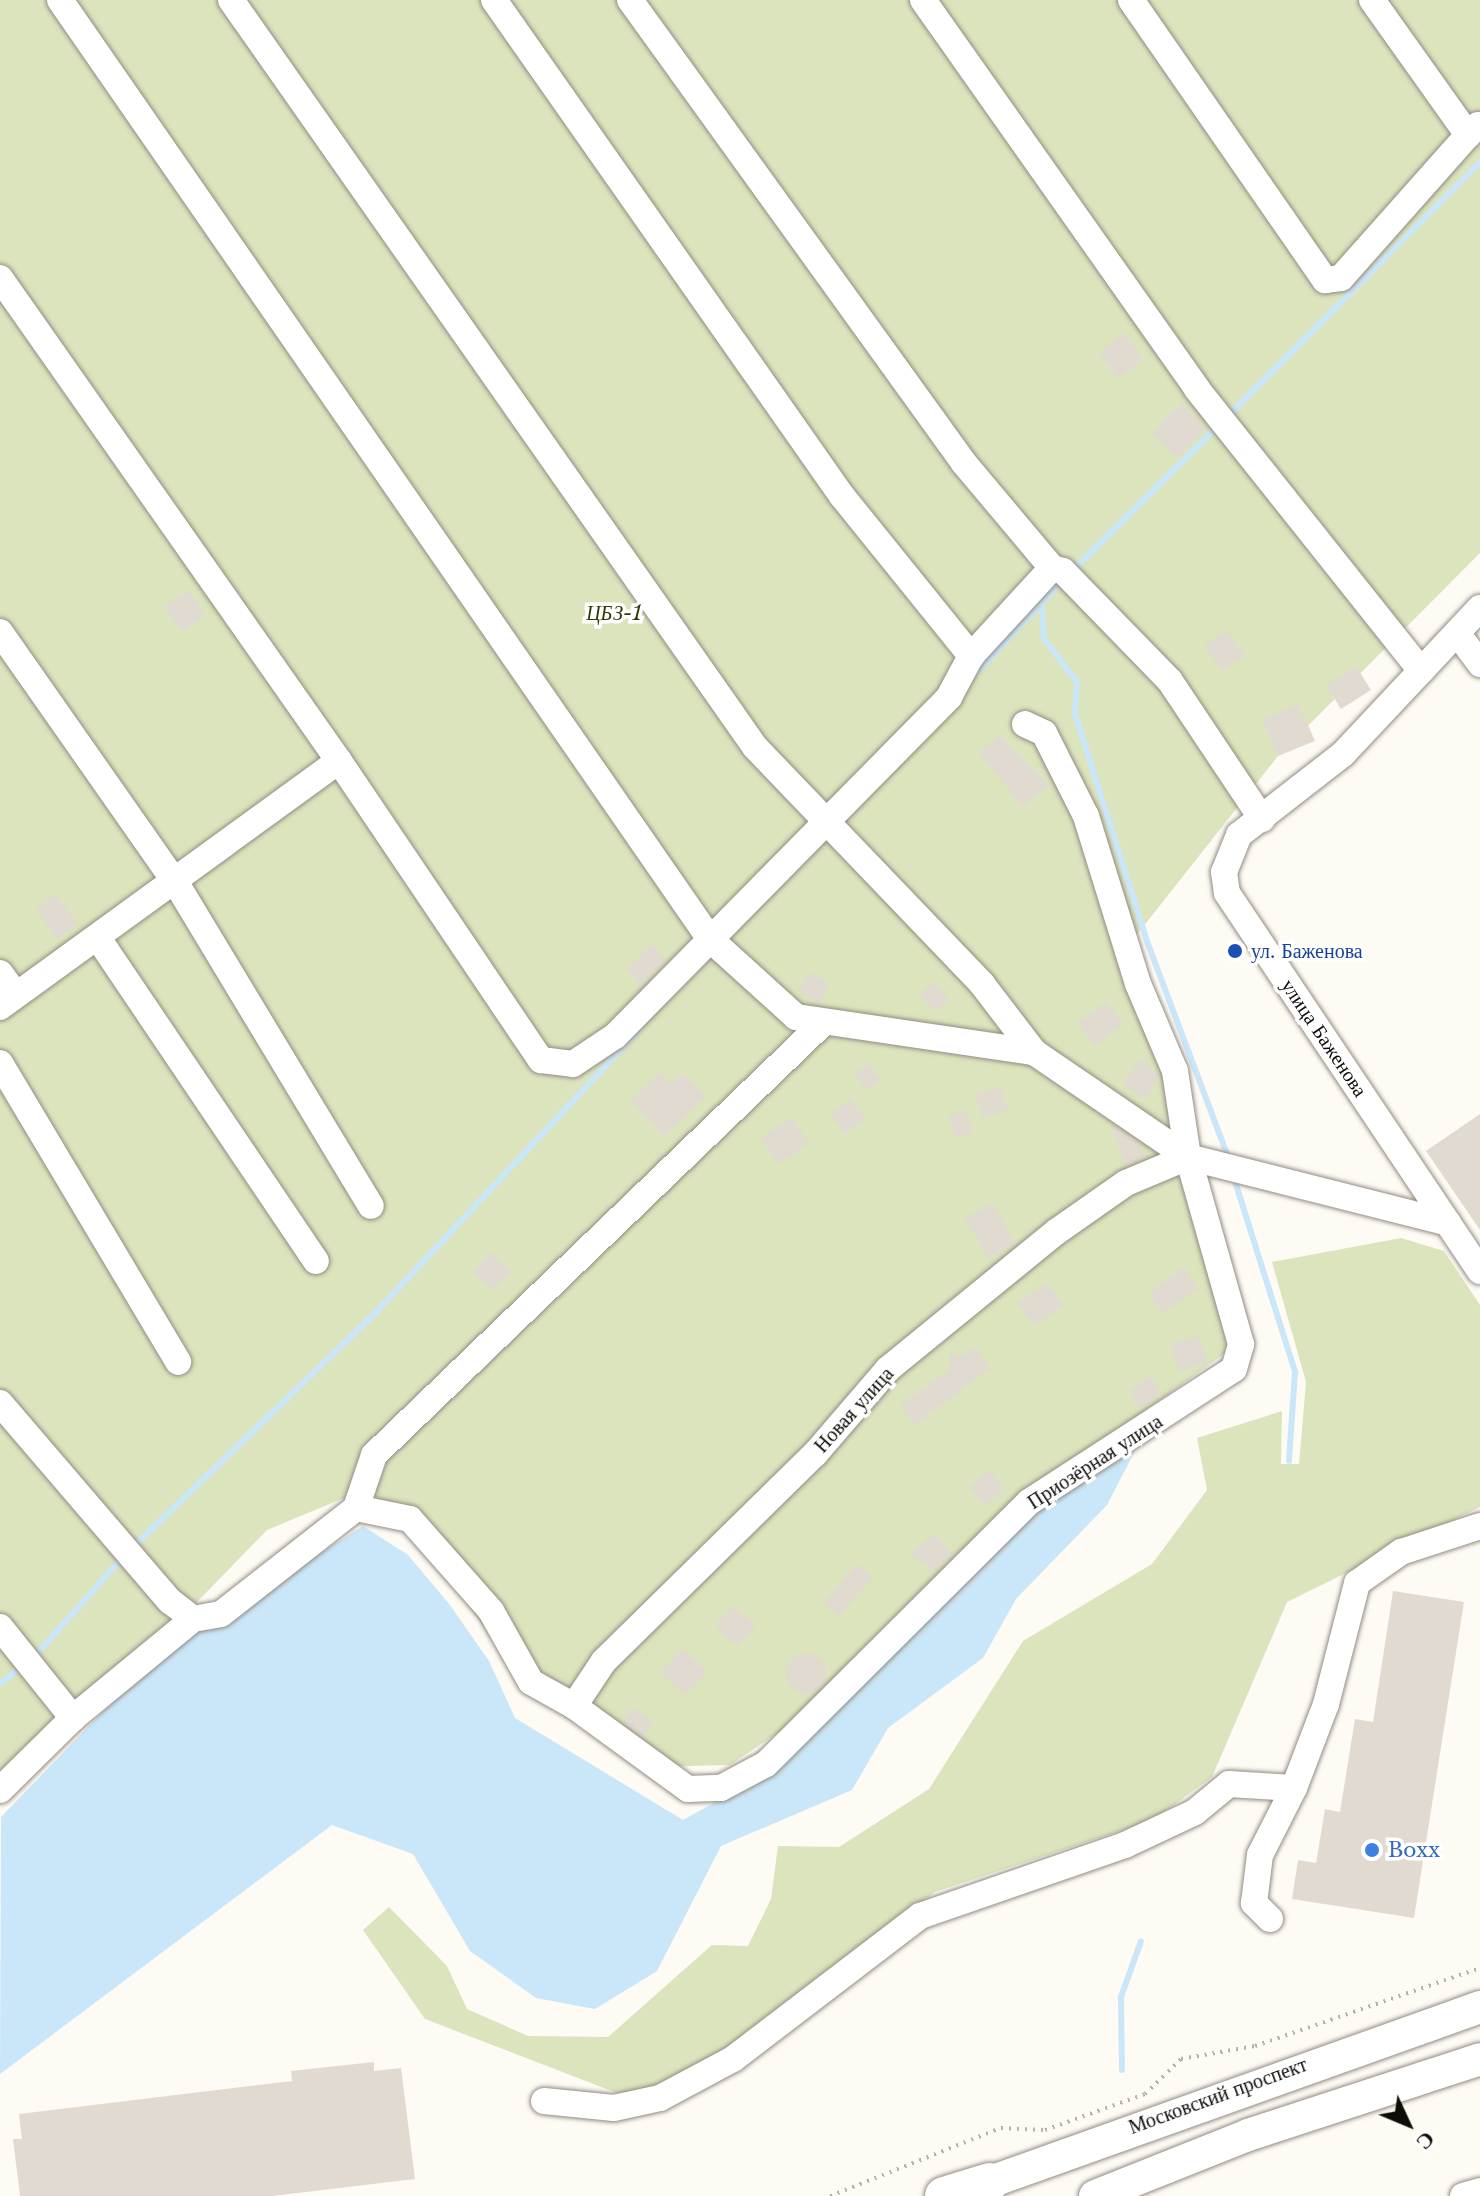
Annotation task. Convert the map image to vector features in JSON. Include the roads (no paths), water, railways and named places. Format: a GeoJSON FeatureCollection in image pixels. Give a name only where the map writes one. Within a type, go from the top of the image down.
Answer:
{"type":"FeatureCollection","features":[{"type":"Feature","properties":{"kind":"highway"},"geometry":{"type":"LineString","coordinates":[[944,2196],[975,2189]]}},
{"type":"Feature","properties":{"kind":"main road","name":"Московский проспект"},"geometry":{"type":"LineString","coordinates":[[975,2189],[1480,2007]]}},
{"type":"Feature","properties":{"kind":"main road"},"geometry":{"type":"LineString","coordinates":[[1095,2196],[1248,2135],[1480,2060]]}},
{"type":"Feature","properties":{"kind":"street"},"geometry":{"type":"LineString","coordinates":[[60,0],[710,939],[796,1017],[1034,1052]]}},
{"type":"Feature","properties":{"kind":"street"},"geometry":{"type":"LineString","coordinates":[[231,0],[755,747],[982,984],[1034,1052],[1188,1157],[1448,1223]]}},
{"type":"Feature","properties":{"kind":"street"},"geometry":{"type":"LineString","coordinates":[[494,0],[842,496],[971,656]]}},
{"type":"Feature","properties":{"kind":"street"},"geometry":{"type":"LineString","coordinates":[[630,0],[964,463],[1052,568],[1063,571],[1170,681],[1262,819]]}},
{"type":"Feature","properties":{"kind":"street"},"geometry":{"type":"LineString","coordinates":[[923,0],[1197,389],[1421,671]]}},
{"type":"Feature","properties":{"kind":"street"},"geometry":{"type":"LineString","coordinates":[[1131,0],[1325,280],[1341,278],[1474,129],[1372,0]]}},
{"type":"Feature","properties":{"kind":"street"},"geometry":{"type":"LineString","coordinates":[[0,278],[339,761],[541,1060],[573,1064],[615,1036],[949,697],[971,656],[1052,568]]}},
{"type":"Feature","properties":{"kind":"street","name":"улица Баженова"},"geometry":{"type":"LineString","coordinates":[[1480,608],[1343,754],[1227,848],[1227,893],[1480,1271]]}},
{"type":"Feature","properties":{"kind":"street"},"geometry":{"type":"LineString","coordinates":[[0,632],[176,883],[371,1206]]}},
{"type":"Feature","properties":{"kind":"street"},"geometry":{"type":"LineString","coordinates":[[1457,633],[1480,664]]}},
{"type":"Feature","properties":{"kind":"street","name":"Приозёрная улица"},"geometry":{"type":"LineString","coordinates":[[574,1706],[688,1789],[721,1788],[766,1764],[1029,1502],[1234,1369],[1241,1344],[1188,1157],[1175,1071],[1138,984],[1086,816],[1044,733],[1025,724]]}},
{"type":"Feature","properties":{"kind":"street"},"geometry":{"type":"LineString","coordinates":[[0,973],[8,1001],[100,941],[339,761]]}},
{"type":"Feature","properties":{"kind":"street"},"geometry":{"type":"LineString","coordinates":[[100,941],[316,1261]]}},
{"type":"Feature","properties":{"kind":"street"},"geometry":{"type":"LineString","coordinates":[[0,1790],[73,1718],[193,1619],[221,1614],[356,1508],[374,1455],[823,1023]]}},
{"type":"Feature","properties":{"kind":"street"},"geometry":{"type":"LineString","coordinates":[[0,1063],[178,1362]]}},
{"type":"Feature","properties":{"kind":"street","name":"Новая улица"},"geometry":{"type":"LineString","coordinates":[[574,1706],[625,1640],[815,1454],[888,1369],[1068,1224],[1126,1183],[1188,1157]]}},
{"type":"Feature","properties":{"kind":"street"},"geometry":{"type":"LineString","coordinates":[[0,1403],[193,1619]]}},
{"type":"Feature","properties":{"kind":"street"},"geometry":{"type":"LineString","coordinates":[[356,1508],[410,1519],[491,1611],[531,1682],[574,1706]]}},
{"type":"Feature","properties":{"kind":"street"},"geometry":{"type":"LineString","coordinates":[[1270,1919],[1254,1903],[1260,1855],[1294,1788],[1326,1704],[1357,1583],[1401,1552],[1480,1526]]}},
{"type":"Feature","properties":{"kind":"street"},"geometry":{"type":"LineString","coordinates":[[0,1627],[73,1718]]}},
{"type":"Feature","properties":{"kind":"street"},"geometry":{"type":"LineString","coordinates":[[544,2101],[614,2108],[660,2098],[733,2059],[920,1916],[1125,1845],[1195,1812],[1229,1784],[1294,1788]]}},
{"type":"Feature","properties":{"kind":"street"},"geometry":{"type":"LineString","coordinates":[[1463,2196],[1480,2191]]}},
{"type":"Feature","properties":{"kind":"water"},"geometry":{"type":"Polygon","coordinates":[[[1135,1451],[1107,1505],[1016,1599],[983,1658],[888,1728],[852,1790],[721,1846],[657,1971],[595,2009],[536,1998],[470,1951],[413,1854],[332,1825],[0,2074],[1,1817],[150,1663],[363,1526],[408,1555],[450,1605],[489,1661],[515,1718],[683,1820],[753,1781],[1041,1497],[1135,1451]]]}},
{"type":"Feature","properties":{"kind":"waterway"},"geometry":{"type":"LineString","coordinates":[[1226,418],[1480,162]]}},
{"type":"Feature","properties":{"kind":"waterway"},"geometry":{"type":"LineString","coordinates":[[1073,570],[1218,426]]}},
{"type":"Feature","properties":{"kind":"waterway"},"geometry":{"type":"LineString","coordinates":[[972,678],[1062,581]]}},
{"type":"Feature","properties":{"kind":"waterway"},"geometry":{"type":"LineString","coordinates":[[1041,602],[1044,639],[1077,682],[1075,714],[1148,944],[1229,1160]]}},
{"type":"Feature","properties":{"kind":"waterway"},"geometry":{"type":"LineString","coordinates":[[133,1547],[378,1310],[640,1029]]}},
{"type":"Feature","properties":{"kind":"waterway"},"geometry":{"type":"LineString","coordinates":[[1233,1175],[1295,1372],[1289,1461]]}},
{"type":"Feature","properties":{"kind":"waterway"},"geometry":{"type":"LineString","coordinates":[[34,1657],[122,1558]]}},
{"type":"Feature","properties":{"kind":"waterway"},"geometry":{"type":"LineString","coordinates":[[0,1684],[22,1666]]}},
{"type":"Feature","properties":{"kind":"waterway"},"geometry":{"type":"LineString","coordinates":[[1122,2070],[1121,1997],[1141,1941]]}},
{"type":"Feature","properties":{"kind":"place","name":"ул. Баженова"},"geometry":{"type":"Point","coordinates":[1235,951]}},
{"type":"Feature","properties":{"kind":"place","name":"Boxx"},"geometry":{"type":"Point","coordinates":[1372,1850]}},
{"type":"Feature","properties":{"kind":"park label","name":"ЦБЗ-1"},"geometry":{"type":"Point","coordinates":[614,613]}}]}
